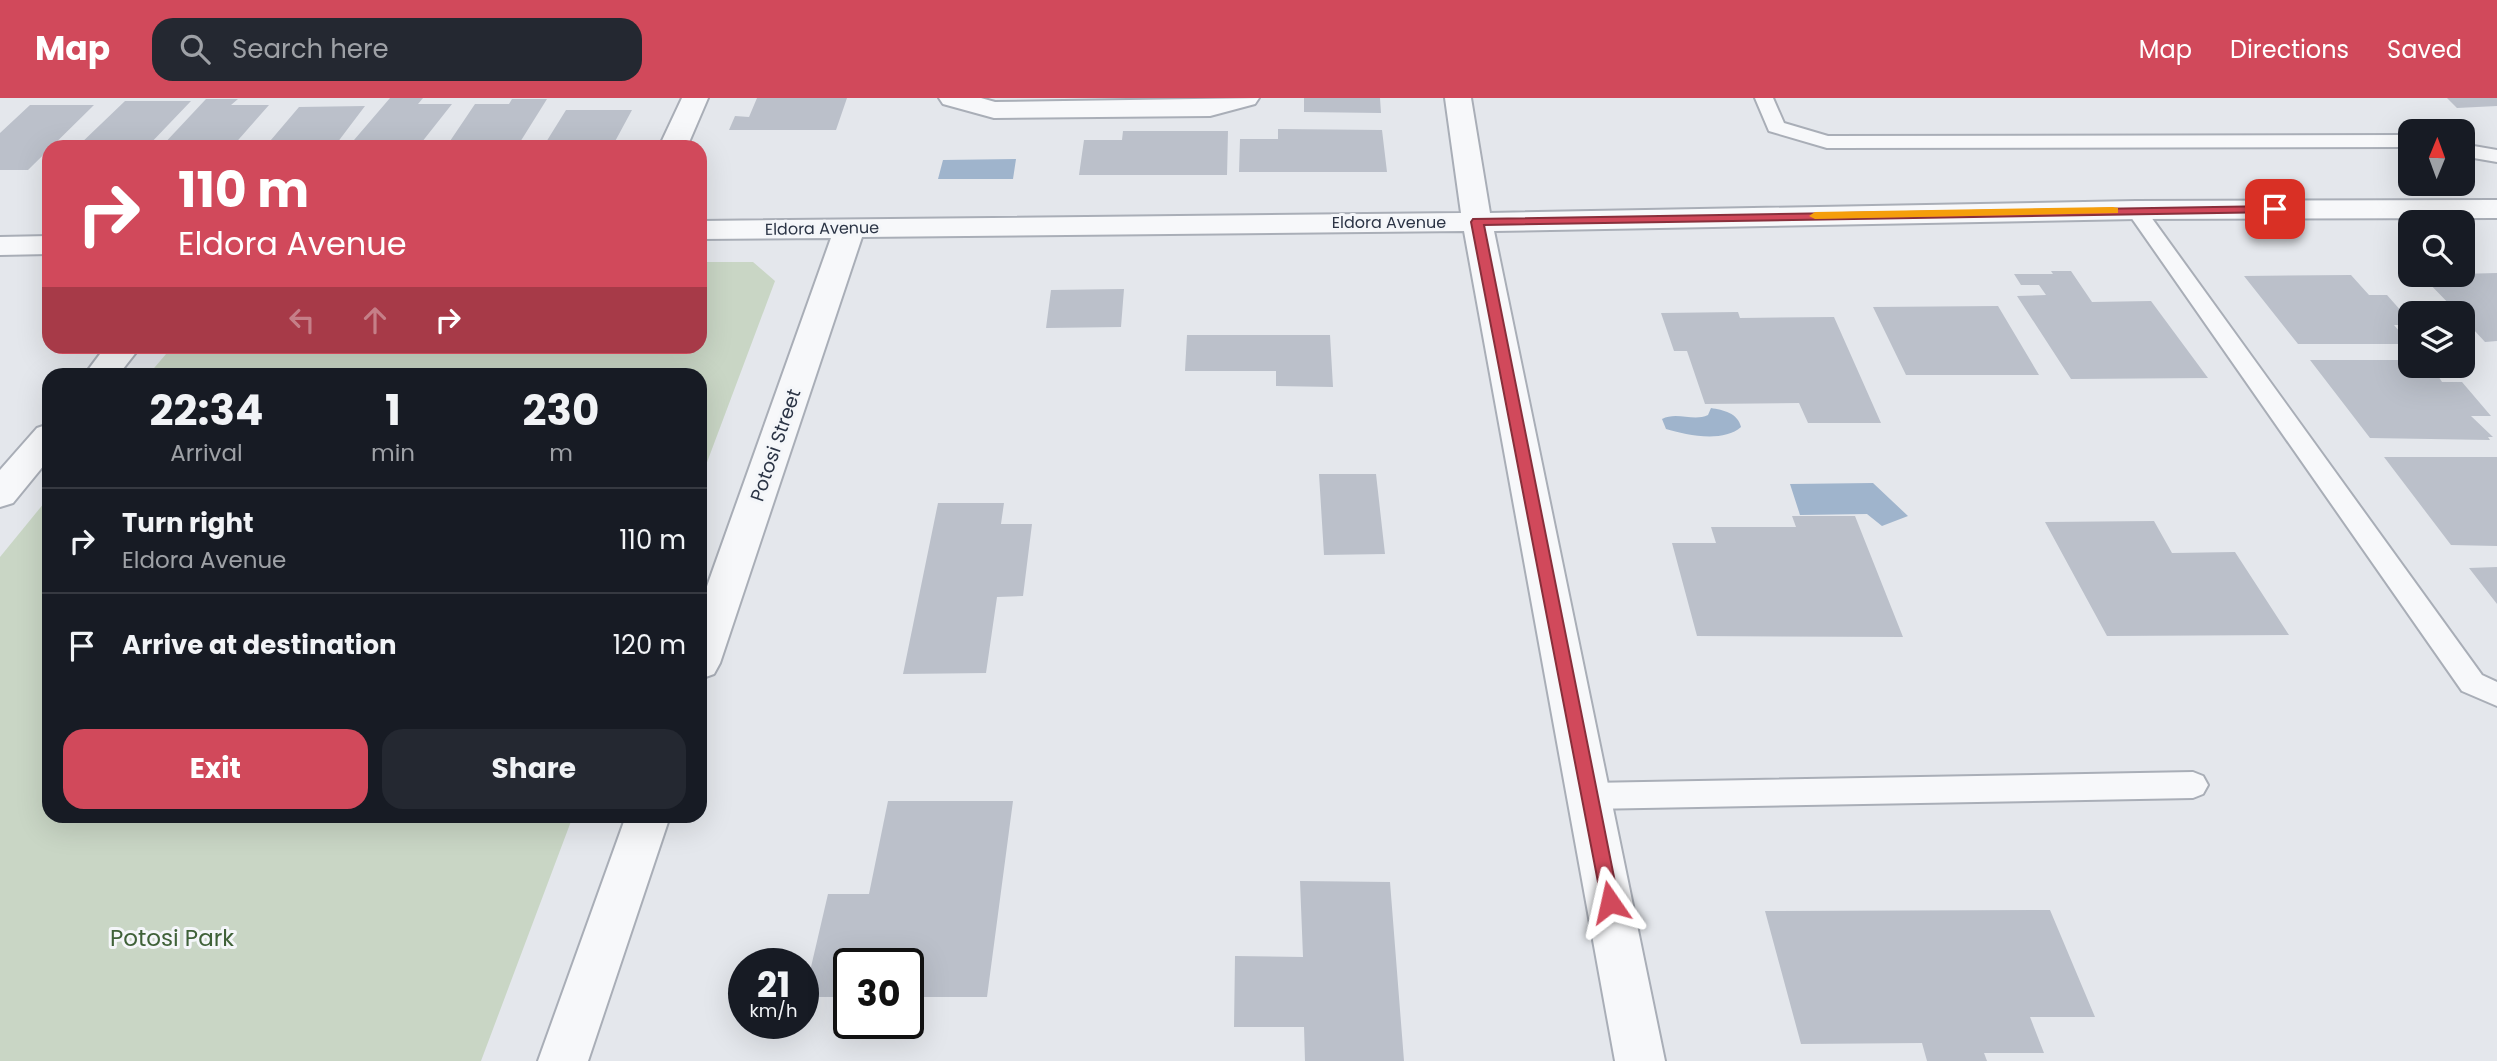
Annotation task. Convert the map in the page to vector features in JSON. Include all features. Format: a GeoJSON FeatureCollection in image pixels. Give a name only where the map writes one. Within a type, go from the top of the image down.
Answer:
{"type":"FeatureCollection","features":[{"type":"Feature","properties":{"kind":"street"},"geometry":{"type":"LineString","coordinates":[[676,140],[695,98]]}},
{"type":"Feature","properties":{"kind":"street"},"geometry":{"type":"LineString","coordinates":[[951,98],[994,110],[1210,108],[1246,98]]}},
{"type":"Feature","properties":{"kind":"street"},"geometry":{"type":"LineString","coordinates":[[1458,98],[1478,222],[1640,1061]]}},
{"type":"Feature","properties":{"kind":"street","name":"Eldora Avenue"},"geometry":{"type":"LineString","coordinates":[[707,230],[1478,222],[2136,210],[2497,209]]}},
{"type":"Feature","properties":{"kind":"street","name":"Potosi Street"},"geometry":{"type":"LineString","coordinates":[[707,643],[850,227]]}},
{"type":"Feature","properties":{"kind":"street"},"geometry":{"type":"LineString","coordinates":[[0,246],[42,245]]}},
{"type":"Feature","properties":{"kind":"street"},"geometry":{"type":"LineString","coordinates":[[106,368],[118,354]]}},
{"type":"Feature","properties":{"kind":"street"},"geometry":{"type":"LineString","coordinates":[[0,494],[42,444]]}},
{"type":"Feature","properties":{"kind":"street"},"geometry":{"type":"LineString","coordinates":[[563,1061],[646,823]]}},
{"type":"Feature","properties":{"kind":"lane"},"geometry":{"type":"LineString","coordinates":[[1764,98],[1776,127],[1826,142],[2398,141]]}},
{"type":"Feature","properties":{"kind":"lane"},"geometry":{"type":"LineString","coordinates":[[2475,152],[2497,156]]}},
{"type":"Feature","properties":{"kind":"lane"},"geometry":{"type":"LineString","coordinates":[[2136,210],[2472,683],[2497,695]]}},
{"type":"Feature","properties":{"kind":"lane"},"geometry":{"type":"LineString","coordinates":[[1589,796],[2193,785]]}},
{"type":"Feature","properties":{"kind":"green space"},"geometry":{"type":"Polygon","coordinates":[[[707,262],[753,262],[775,281],[707,462],[707,368],[154,368],[166,354],[707,354],[707,262]]]}},
{"type":"Feature","properties":{"kind":"green space","name":"Potosi Park"},"geometry":{"type":"Polygon","coordinates":[[[42,506],[42,823],[570,823],[481,1061],[0,1061],[0,557],[42,506]]]}},
{"type":"Feature","properties":{"kind":"water"},"geometry":{"type":"Polygon","coordinates":[[[1016,159],[1013,179],[938,179],[943,160],[1016,159]]]}},
{"type":"Feature","properties":{"kind":"water"},"geometry":{"type":"Polygon","coordinates":[[[1711,408],[1733,415],[1741,427],[1725,435],[1694,435],[1666,429],[1662,419],[1673,416],[1702,417],[1708,415],[1711,408]]]}},
{"type":"Feature","properties":{"kind":"water"},"geometry":{"type":"Polygon","coordinates":[[[1873,483],[1908,516],[1882,526],[1867,514],[1800,515],[1790,484],[1873,483]]]}},
{"type":"Feature","properties":{"kind":"building"},"geometry":{"type":"Polygon","coordinates":[[[390,98],[423,98],[418,104],[452,104],[424,140],[354,140],[390,98]]]}},
{"type":"Feature","properties":{"kind":"building"},"geometry":{"type":"Polygon","coordinates":[[[757,98],[847,98],[836,130],[729,130],[735,116],[749,117],[757,98]]]}},
{"type":"Feature","properties":{"kind":"building"},"geometry":{"type":"Polygon","coordinates":[[[1304,98],[1380,98],[1381,113],[1304,112],[1304,98]]]}},
{"type":"Feature","properties":{"kind":"building"},"geometry":{"type":"Polygon","coordinates":[[[2447,98],[2497,98],[2497,106],[2457,108],[2447,98]]]}},
{"type":"Feature","properties":{"kind":"building"},"geometry":{"type":"Polygon","coordinates":[[[206,99],[238,99],[231,105],[269,105],[238,140],[168,140],[206,99]]]}},
{"type":"Feature","properties":{"kind":"building"},"geometry":{"type":"Polygon","coordinates":[[[512,99],[547,99],[521,140],[451,140],[475,104],[509,104],[512,99]]]}},
{"type":"Feature","properties":{"kind":"building"},"geometry":{"type":"Polygon","coordinates":[[[125,101],[191,101],[154,140],[84,140],[125,101]]]}},
{"type":"Feature","properties":{"kind":"building"},"geometry":{"type":"Polygon","coordinates":[[[30,105],[94,105],[58,140],[42,140],[42,156],[28,170],[0,170],[0,133],[30,105]]]}},
{"type":"Feature","properties":{"kind":"building"},"geometry":{"type":"Polygon","coordinates":[[[365,106],[339,140],[271,140],[299,107],[365,106]]]}},
{"type":"Feature","properties":{"kind":"building"},"geometry":{"type":"Polygon","coordinates":[[[566,110],[632,110],[616,140],[547,140],[566,110]]]}},
{"type":"Feature","properties":{"kind":"building"},"geometry":{"type":"Polygon","coordinates":[[[1278,129],[1382,130],[1387,172],[1239,172],[1240,139],[1278,139],[1278,129]]]}},
{"type":"Feature","properties":{"kind":"building"},"geometry":{"type":"Polygon","coordinates":[[[1123,131],[1228,131],[1227,175],[1079,175],[1084,140],[1122,140],[1123,131]]]}},
{"type":"Feature","properties":{"kind":"building"},"geometry":{"type":"Polygon","coordinates":[[[2051,271],[2071,271],[2092,302],[2151,301],[2208,378],[2071,379],[2017,296],[2046,295],[2039,285],[2021,285],[2014,274],[2053,274],[2051,271]]]}},
{"type":"Feature","properties":{"kind":"building"},"geometry":{"type":"Polygon","coordinates":[[[2497,273],[2497,341],[2485,342],[2475,331],[2475,301],[2446,301],[2433,287],[2475,287],[2475,274],[2497,273]]]}},
{"type":"Feature","properties":{"kind":"building"},"geometry":{"type":"Polygon","coordinates":[[[2351,275],[2369,295],[2387,295],[2398,307],[2398,325],[2394,325],[2398,330],[2398,344],[2298,344],[2244,276],[2351,275]]]}},
{"type":"Feature","properties":{"kind":"building"},"geometry":{"type":"Polygon","coordinates":[[[1124,289],[1121,327],[1046,328],[1051,290],[1124,289]]]}},
{"type":"Feature","properties":{"kind":"building"},"geometry":{"type":"Polygon","coordinates":[[[1998,306],[2039,375],[1906,375],[1873,307],[1998,306]]]}},
{"type":"Feature","properties":{"kind":"building"},"geometry":{"type":"Polygon","coordinates":[[[1738,312],[1740,318],[1834,317],[1881,423],[1808,423],[1799,403],[1705,404],[1687,351],[1674,351],[1661,313],[1738,312]]]}},
{"type":"Feature","properties":{"kind":"building"},"geometry":{"type":"Polygon","coordinates":[[[1187,335],[1330,335],[1333,387],[1276,386],[1276,371],[1185,371],[1187,335]]]}},
{"type":"Feature","properties":{"kind":"building"},"geometry":{"type":"Polygon","coordinates":[[[2310,360],[2398,360],[2398,378],[2440,378],[2442,382],[2462,382],[2491,416],[2471,416],[2493,437],[2488,437],[2490,440],[2370,438],[2310,360]]]}},
{"type":"Feature","properties":{"kind":"building"},"geometry":{"type":"Polygon","coordinates":[[[2384,457],[2497,457],[2497,546],[2451,545],[2384,457]]]}},
{"type":"Feature","properties":{"kind":"building"},"geometry":{"type":"Polygon","coordinates":[[[1319,474],[1376,474],[1385,554],[1324,555],[1319,474]]]}},
{"type":"Feature","properties":{"kind":"building"},"geometry":{"type":"Polygon","coordinates":[[[938,503],[1004,503],[1001,524],[1032,524],[1023,596],[997,597],[986,673],[903,674],[938,503]]]}},
{"type":"Feature","properties":{"kind":"building"},"geometry":{"type":"Polygon","coordinates":[[[1792,516],[1855,516],[1903,637],[1697,636],[1672,543],[1716,543],[1711,527],[1796,527],[1792,516]]]}},
{"type":"Feature","properties":{"kind":"building"},"geometry":{"type":"Polygon","coordinates":[[[2154,521],[2172,553],[2235,552],[2289,635],[2107,636],[2045,522],[2154,521]]]}},
{"type":"Feature","properties":{"kind":"building"},"geometry":{"type":"Polygon","coordinates":[[[2497,567],[2497,604],[2469,568],[2497,567]]]}},
{"type":"Feature","properties":{"kind":"building"},"geometry":{"type":"Polygon","coordinates":[[[888,801],[1013,801],[987,997],[924,997],[924,948],[833,948],[833,997],[819,997],[819,948],[815,948],[828,894],[869,894],[888,801]]]}},
{"type":"Feature","properties":{"kind":"building"},"geometry":{"type":"Polygon","coordinates":[[[1300,881],[1390,882],[1404,1061],[1305,1061],[1304,1027],[1234,1027],[1235,956],[1303,957],[1300,881]]]}},
{"type":"Feature","properties":{"kind":"building"},"geometry":{"type":"Polygon","coordinates":[[[2050,910],[2095,1017],[2030,1017],[2044,1053],[1984,1053],[1987,1061],[1927,1061],[1922,1043],[1801,1044],[1765,911],[2050,910]]]}},
{"type":"Feature","properties":{"kind":"slow traffic"},"geometry":{"type":"LineString","coordinates":[[1815,216],[2113,210]]}},
{"type":"Feature","properties":{"kind":"route"},"geometry":{"type":"LineString","coordinates":[[1610,902],[1478,222],[2275,209]]}}]}
